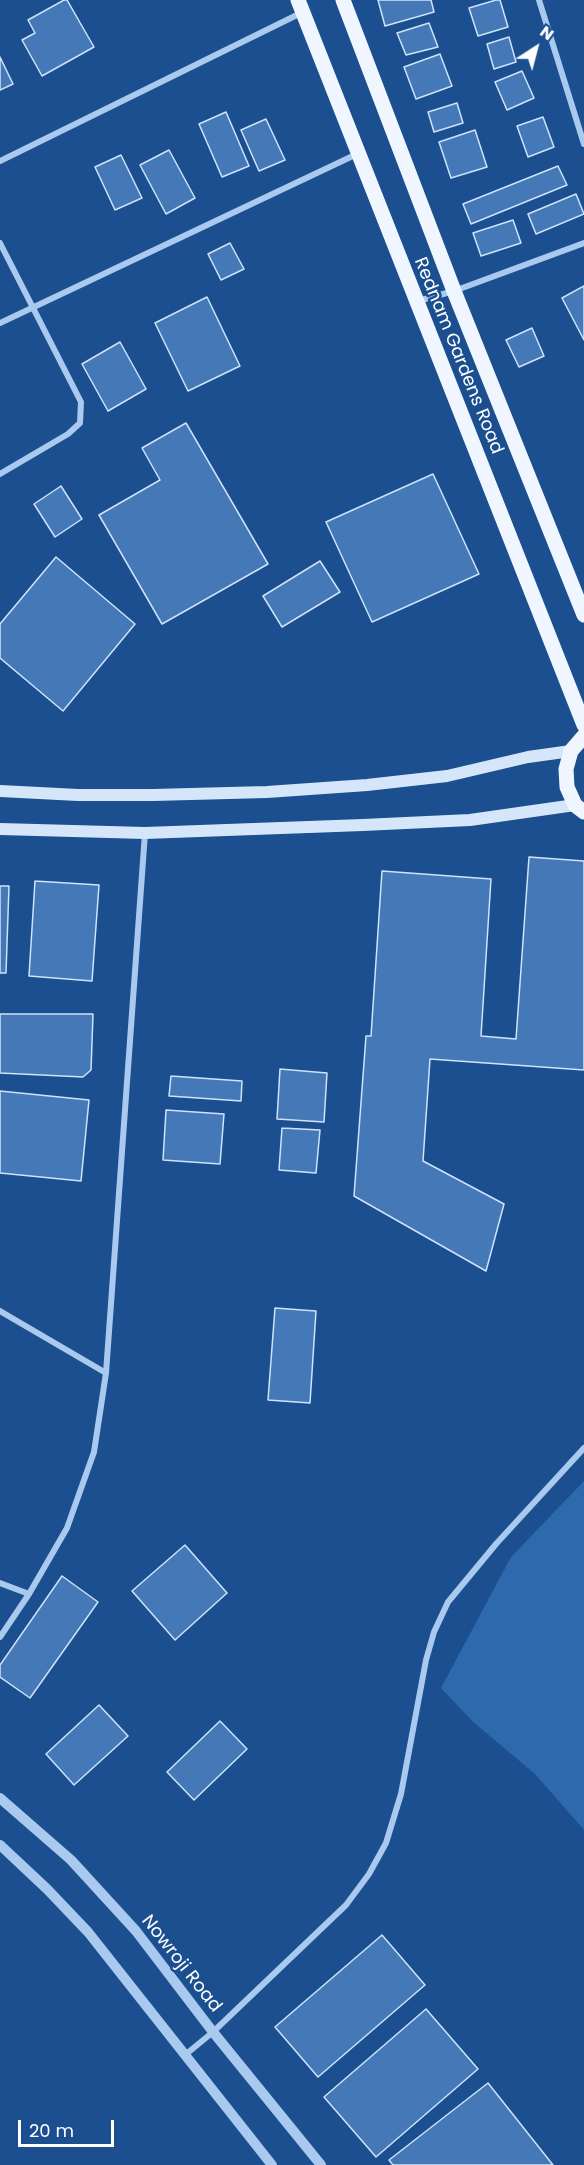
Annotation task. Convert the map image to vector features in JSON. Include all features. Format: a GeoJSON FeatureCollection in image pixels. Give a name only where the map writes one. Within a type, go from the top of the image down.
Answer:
{"type":"FeatureCollection","features":[{"type":"Feature","properties":{"kind":"main road","name":"Rednam Gardens Road"},"geometry":{"type":"LineString","coordinates":[[344,0],[454,291],[584,615]]}},
{"type":"Feature","properties":{"kind":"main road","name":"Rednam Gardens Road"},"geometry":{"type":"LineString","coordinates":[[300,6],[584,725]]}},
{"type":"Feature","properties":{"kind":"main road"},"geometry":{"type":"LineString","coordinates":[[0,829],[145,833],[470,820],[580,808],[567,787],[566,768],[571,751],[584,735]]}},
{"type":"Feature","properties":{"kind":"main road"},"geometry":{"type":"LineString","coordinates":[[0,791],[78,795],[153,795],[267,792],[367,785],[447,776],[528,757],[571,751]]}},
{"type":"Feature","properties":{"kind":"street"},"geometry":{"type":"LineString","coordinates":[[539,0],[584,144]]}},
{"type":"Feature","properties":{"kind":"street"},"geometry":{"type":"LineString","coordinates":[[0,161],[300,6]]}},
{"type":"Feature","properties":{"kind":"street"},"geometry":{"type":"LineString","coordinates":[[0,322],[357,153]]}},
{"type":"Feature","properties":{"kind":"street"},"geometry":{"type":"LineString","coordinates":[[0,243],[81,402],[80,423],[68,434],[0,474]]}},
{"type":"Feature","properties":{"kind":"street"},"geometry":{"type":"LineString","coordinates":[[416,302],[454,291],[584,243]]}},
{"type":"Feature","properties":{"kind":"street"},"geometry":{"type":"LineString","coordinates":[[0,1637],[29,1594],[67,1528],[94,1452],[106,1372],[145,833]]}},
{"type":"Feature","properties":{"kind":"street"},"geometry":{"type":"LineString","coordinates":[[0,1311],[106,1372]]}},
{"type":"Feature","properties":{"kind":"street"},"geometry":{"type":"LineString","coordinates":[[185,2055],[213,2032],[346,1905],[369,1874],[386,1843],[401,1794],[426,1660],[448,1602],[496,1544],[584,1448]]}},
{"type":"Feature","properties":{"kind":"street"},"geometry":{"type":"LineString","coordinates":[[0,1583],[29,1594]]}},
{"type":"Feature","properties":{"kind":"street","name":"Nowroji Road"},"geometry":{"type":"LineString","coordinates":[[0,1798],[71,1860],[136,1931],[213,2032],[321,2165]]}},
{"type":"Feature","properties":{"kind":"street"},"geometry":{"type":"LineString","coordinates":[[0,1845],[88,1932],[272,2165]]}},
{"type":"Feature","properties":{"kind":"shaded area"},"geometry":{"type":"Polygon","coordinates":[[[584,1481],[584,1830],[535,1774],[472,1721],[441,1688],[511,1557],[584,1481]]]}},
{"type":"Feature","properties":{"kind":"building"},"geometry":{"type":"Polygon","coordinates":[[[67,0],[94,47],[42,76],[22,40],[35,33],[28,20],[67,0]]]}},
{"type":"Feature","properties":{"kind":"building"},"geometry":{"type":"Polygon","coordinates":[[[378,0],[431,0],[434,12],[385,26],[378,0]]]}},
{"type":"Feature","properties":{"kind":"building"},"geometry":{"type":"Polygon","coordinates":[[[500,0],[508,27],[478,36],[469,8],[500,0]]]}},
{"type":"Feature","properties":{"kind":"building"},"geometry":{"type":"Polygon","coordinates":[[[429,23],[438,47],[406,55],[397,33],[429,23]]]}},
{"type":"Feature","properties":{"kind":"building"},"geometry":{"type":"Polygon","coordinates":[[[509,37],[516,62],[494,69],[487,44],[509,37]]]}},
{"type":"Feature","properties":{"kind":"building"},"geometry":{"type":"Polygon","coordinates":[[[440,54],[452,86],[416,99],[404,67],[440,54]]]}},
{"type":"Feature","properties":{"kind":"building"},"geometry":{"type":"Polygon","coordinates":[[[0,57],[13,84],[0,90],[0,57]]]}},
{"type":"Feature","properties":{"kind":"building"},"geometry":{"type":"Polygon","coordinates":[[[522,71],[534,98],[507,110],[495,82],[522,71]]]}},
{"type":"Feature","properties":{"kind":"building"},"geometry":{"type":"Polygon","coordinates":[[[457,103],[463,123],[434,132],[428,112],[457,103]]]}},
{"type":"Feature","properties":{"kind":"building"},"geometry":{"type":"Polygon","coordinates":[[[226,112],[249,166],[222,177],[199,124],[226,112]]]}},
{"type":"Feature","properties":{"kind":"building"},"geometry":{"type":"Polygon","coordinates":[[[543,117],[554,147],[528,157],[517,126],[543,117]]]}},
{"type":"Feature","properties":{"kind":"building"},"geometry":{"type":"Polygon","coordinates":[[[266,119],[285,160],[259,171],[241,130],[266,119]]]}},
{"type":"Feature","properties":{"kind":"building"},"geometry":{"type":"Polygon","coordinates":[[[475,130],[487,167],[451,178],[439,142],[475,130]]]}},
{"type":"Feature","properties":{"kind":"building"},"geometry":{"type":"Polygon","coordinates":[[[169,150],[195,198],[166,214],[140,165],[169,150]]]}},
{"type":"Feature","properties":{"kind":"building"},"geometry":{"type":"Polygon","coordinates":[[[121,155],[142,198],[115,210],[95,167],[121,155]]]}},
{"type":"Feature","properties":{"kind":"building"},"geometry":{"type":"Polygon","coordinates":[[[558,166],[567,185],[471,224],[463,204],[558,166]]]}},
{"type":"Feature","properties":{"kind":"building"},"geometry":{"type":"Polygon","coordinates":[[[576,194],[584,214],[536,234],[528,214],[576,194]]]}},
{"type":"Feature","properties":{"kind":"building"},"geometry":{"type":"Polygon","coordinates":[[[513,220],[521,243],[481,256],[473,233],[513,220]]]}},
{"type":"Feature","properties":{"kind":"building"},"geometry":{"type":"Polygon","coordinates":[[[230,243],[244,269],[221,280],[208,254],[230,243]]]}},
{"type":"Feature","properties":{"kind":"building"},"geometry":{"type":"Polygon","coordinates":[[[584,286],[584,340],[562,298],[584,286]]]}},
{"type":"Feature","properties":{"kind":"building"},"geometry":{"type":"Polygon","coordinates":[[[207,297],[240,366],[188,391],[155,323],[207,297]]]}},
{"type":"Feature","properties":{"kind":"building"},"geometry":{"type":"Polygon","coordinates":[[[532,328],[544,356],[519,367],[506,340],[532,328]]]}},
{"type":"Feature","properties":{"kind":"building"},"geometry":{"type":"Polygon","coordinates":[[[120,342],[146,389],[108,411],[82,364],[120,342]]]}},
{"type":"Feature","properties":{"kind":"building"},"geometry":{"type":"Polygon","coordinates":[[[186,423],[268,564],[162,624],[99,515],[160,480],[142,448],[186,423]]]}},
{"type":"Feature","properties":{"kind":"building"},"geometry":{"type":"Polygon","coordinates":[[[433,474],[479,574],[372,622],[326,522],[433,474]]]}},
{"type":"Feature","properties":{"kind":"building"},"geometry":{"type":"Polygon","coordinates":[[[61,486],[82,519],[55,537],[34,504],[61,486]]]}},
{"type":"Feature","properties":{"kind":"building"},"geometry":{"type":"Polygon","coordinates":[[[56,557],[135,624],[63,711],[0,658],[0,624],[56,557]]]}},
{"type":"Feature","properties":{"kind":"building"},"geometry":{"type":"Polygon","coordinates":[[[320,561],[340,592],[282,627],[263,596],[320,561]]]}},
{"type":"Feature","properties":{"kind":"building"},"geometry":{"type":"Polygon","coordinates":[[[529,857],[584,861],[584,1070],[430,1059],[423,1161],[504,1204],[486,1271],[354,1196],[366,1036],[371,1036],[382,871],[491,879],[481,1036],[516,1039],[529,857]]]}},
{"type":"Feature","properties":{"kind":"building"},"geometry":{"type":"Polygon","coordinates":[[[35,881],[99,885],[92,981],[29,976],[35,881]]]}},
{"type":"Feature","properties":{"kind":"building"},"geometry":{"type":"Polygon","coordinates":[[[0,886],[9,886],[6,973],[0,973],[0,886]]]}},
{"type":"Feature","properties":{"kind":"building"},"geometry":{"type":"Polygon","coordinates":[[[0,1014],[93,1014],[91,1070],[83,1077],[0,1073],[0,1014]]]}},
{"type":"Feature","properties":{"kind":"building"},"geometry":{"type":"Polygon","coordinates":[[[280,1069],[327,1073],[324,1122],[277,1119],[280,1069]]]}},
{"type":"Feature","properties":{"kind":"building"},"geometry":{"type":"Polygon","coordinates":[[[171,1076],[242,1081],[241,1101],[169,1096],[171,1076]]]}},
{"type":"Feature","properties":{"kind":"building"},"geometry":{"type":"Polygon","coordinates":[[[0,1091],[89,1100],[81,1181],[0,1173],[0,1091]]]}},
{"type":"Feature","properties":{"kind":"building"},"geometry":{"type":"Polygon","coordinates":[[[166,1110],[224,1114],[220,1164],[163,1160],[166,1110]]]}},
{"type":"Feature","properties":{"kind":"building"},"geometry":{"type":"Polygon","coordinates":[[[282,1128],[320,1130],[316,1173],[279,1170],[282,1128]]]}},
{"type":"Feature","properties":{"kind":"building"},"geometry":{"type":"Polygon","coordinates":[[[275,1308],[316,1311],[310,1403],[268,1400],[275,1308]]]}},
{"type":"Feature","properties":{"kind":"building"},"geometry":{"type":"Polygon","coordinates":[[[185,1545],[227,1593],[175,1640],[132,1591],[185,1545]]]}},
{"type":"Feature","properties":{"kind":"building"},"geometry":{"type":"Polygon","coordinates":[[[62,1576],[98,1602],[30,1698],[0,1677],[0,1665],[62,1576]]]}},
{"type":"Feature","properties":{"kind":"building"},"geometry":{"type":"Polygon","coordinates":[[[99,1705],[128,1736],[74,1785],[46,1754],[99,1705]]]}},
{"type":"Feature","properties":{"kind":"building"},"geometry":{"type":"Polygon","coordinates":[[[220,1721],[247,1749],[194,1800],[167,1772],[220,1721]]]}},
{"type":"Feature","properties":{"kind":"building"},"geometry":{"type":"Polygon","coordinates":[[[382,1935],[425,1985],[318,2077],[275,2027],[382,1935]]]}},
{"type":"Feature","properties":{"kind":"building"},"geometry":{"type":"Polygon","coordinates":[[[426,2009],[478,2069],[376,2157],[324,2097],[426,2009]]]}},
{"type":"Feature","properties":{"kind":"building"},"geometry":{"type":"Polygon","coordinates":[[[488,2083],[553,2165],[393,2165],[389,2160],[488,2083]]]}}]}
